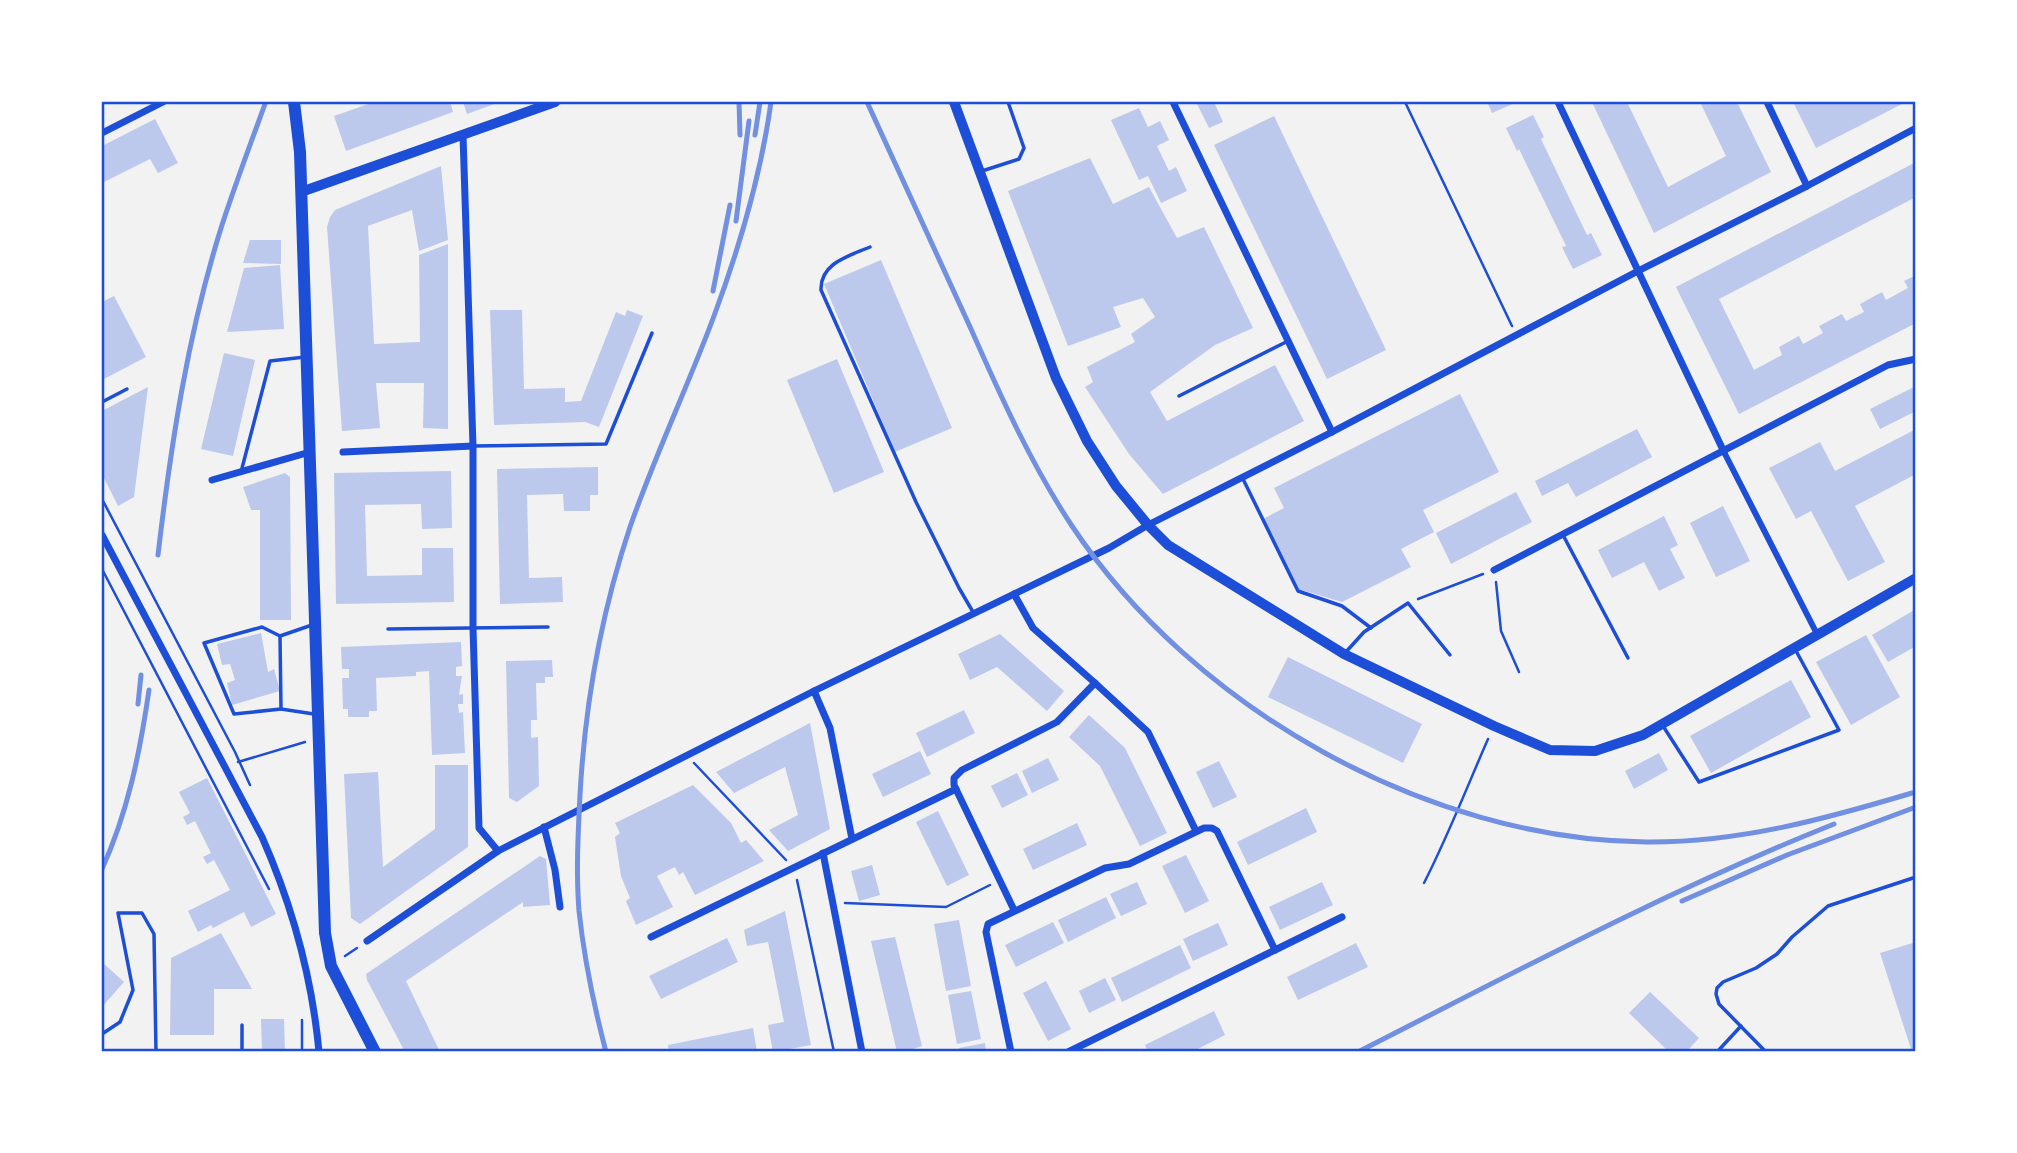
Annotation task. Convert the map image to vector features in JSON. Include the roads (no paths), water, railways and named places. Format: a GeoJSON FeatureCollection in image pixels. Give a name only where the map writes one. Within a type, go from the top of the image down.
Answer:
{"type":"FeatureCollection","features":[{"type":"Feature","properties":{"kind":"main road"},"geometry":{"type":"LineString","coordinates":[[294,102],[300,152],[325,933],[331,966],[375,1052]]}},
{"type":"Feature","properties":{"kind":"street"},"geometry":{"type":"LineString","coordinates":[[102,133],[163,102]]}},
{"type":"Feature","properties":{"kind":"street"},"geometry":{"type":"LineString","coordinates":[[301,192],[555,102]]}},
{"type":"Feature","properties":{"kind":"street"},"geometry":{"type":"LineString","coordinates":[[954,102],[1056,378],[1087,441],[1116,486],[1147,525],[1178,552],[1344,654],[1550,750],[1595,751],[1643,735],[1916,578]]}},
{"type":"Feature","properties":{"kind":"street"},"geometry":{"type":"LineString","coordinates":[[1173,102],[1332,432]]}},
{"type":"Feature","properties":{"kind":"street"},"geometry":{"type":"LineString","coordinates":[[1558,102],[1724,452],[1817,634]]}},
{"type":"Feature","properties":{"kind":"street"},"geometry":{"type":"LineString","coordinates":[[1767,102],[1807,186]]}},
{"type":"Feature","properties":{"kind":"street"},"geometry":{"type":"LineString","coordinates":[[367,941],[498,851],[814,691],[1109,548],[1147,525],[1332,432],[1916,128]]}},
{"type":"Feature","properties":{"kind":"street"},"geometry":{"type":"LineString","coordinates":[[463,135],[473,446],[473,628],[479,828],[498,851]]}},
{"type":"Feature","properties":{"kind":"street"},"geometry":{"type":"LineString","coordinates":[[1494,570],[1888,365],[1916,359]]}},
{"type":"Feature","properties":{"kind":"street"},"geometry":{"type":"LineString","coordinates":[[343,452],[473,446]]}},
{"type":"Feature","properties":{"kind":"street"},"geometry":{"type":"LineString","coordinates":[[212,480],[310,452]]}},
{"type":"Feature","properties":{"kind":"street"},"geometry":{"type":"LineString","coordinates":[[102,535],[262,837],[278,873],[299,938],[314,1010],[319,1052]]}},
{"type":"Feature","properties":{"kind":"street"},"geometry":{"type":"LineString","coordinates":[[1014,594],[1033,628],[1148,732],[1196,831]]}},
{"type":"Feature","properties":{"kind":"street"},"geometry":{"type":"LineString","coordinates":[[1014,910],[953,780],[958,773],[1058,722],[1095,683]]}},
{"type":"Feature","properties":{"kind":"street"},"geometry":{"type":"LineString","coordinates":[[814,691],[830,727],[852,839]]}},
{"type":"Feature","properties":{"kind":"street"},"geometry":{"type":"LineString","coordinates":[[651,937],[956,789]]}},
{"type":"Feature","properties":{"kind":"street"},"geometry":{"type":"LineString","coordinates":[[544,827],[555,870],[560,907]]}},
{"type":"Feature","properties":{"kind":"street"},"geometry":{"type":"LineString","coordinates":[[1012,1052],[986,928],[991,921],[1105,868],[1129,864],[1196,831],[1208,827],[1217,831],[1275,950]]}},
{"type":"Feature","properties":{"kind":"street"},"geometry":{"type":"LineString","coordinates":[[823,853],[862,1052]]}},
{"type":"Feature","properties":{"kind":"street"},"geometry":{"type":"LineString","coordinates":[[1068,1052],[1342,917]]}},
{"type":"Feature","properties":{"kind":"lane"},"geometry":{"type":"LineString","coordinates":[[980,172],[1018,159],[1024,148],[1008,102]]}},
{"type":"Feature","properties":{"kind":"lane"},"geometry":{"type":"LineString","coordinates":[[870,247],[830,267],[821,282],[821,290],[916,502],[975,614]]}},
{"type":"Feature","properties":{"kind":"lane"},"geometry":{"type":"LineString","coordinates":[[473,446],[606,444],[652,332]]}},
{"type":"Feature","properties":{"kind":"lane"},"geometry":{"type":"LineString","coordinates":[[1179,396],[1288,341]]}},
{"type":"Feature","properties":{"kind":"lane"},"geometry":{"type":"LineString","coordinates":[[241,472],[270,361],[307,356]]}},
{"type":"Feature","properties":{"kind":"lane"},"geometry":{"type":"LineString","coordinates":[[102,402],[127,389]]}},
{"type":"Feature","properties":{"kind":"lane"},"geometry":{"type":"LineString","coordinates":[[1242,477],[1298,591],[1342,606],[1371,628]]}},
{"type":"Feature","properties":{"kind":"lane"},"geometry":{"type":"LineString","coordinates":[[1563,535],[1628,657]]}},
{"type":"Feature","properties":{"kind":"lane"},"geometry":{"type":"LineString","coordinates":[[1344,654],[1371,628],[1408,603],[1450,655]]}},
{"type":"Feature","properties":{"kind":"lane"},"geometry":{"type":"LineString","coordinates":[[315,624],[281,636],[262,627],[204,643],[234,714],[281,709],[320,715]]}},
{"type":"Feature","properties":{"kind":"lane"},"geometry":{"type":"LineString","coordinates":[[388,629],[548,627]]}},
{"type":"Feature","properties":{"kind":"lane"},"geometry":{"type":"LineString","coordinates":[[281,636],[281,709]]}},
{"type":"Feature","properties":{"kind":"lane"},"geometry":{"type":"LineString","coordinates":[[1661,725],[1699,782],[1839,730],[1794,647]]}},
{"type":"Feature","properties":{"kind":"lane"},"geometry":{"type":"LineString","coordinates":[[1766,1052],[1719,1004],[1717,988],[1723,982],[1756,968],[1777,954],[1791,937],[1828,906],[1916,877]]}},
{"type":"Feature","properties":{"kind":"lane"},"geometry":{"type":"LineString","coordinates":[[102,1034],[120,1022],[133,990],[118,913],[142,913],[154,934],[156,1052]]}},
{"type":"Feature","properties":{"kind":"lane"},"geometry":{"type":"LineString","coordinates":[[242,1026],[242,1052]]}},
{"type":"Feature","properties":{"kind":"lane"},"geometry":{"type":"LineString","coordinates":[[1717,1052],[1741,1026]]}},
{"type":"Feature","properties":{"kind":"railway"},"geometry":{"type":"LineString","coordinates":[[739,102],[740,135]]}},
{"type":"Feature","properties":{"kind":"railway"},"geometry":{"type":"LineString","coordinates":[[755,135],[760,102]]}},
{"type":"Feature","properties":{"kind":"railway"},"geometry":{"type":"LineString","coordinates":[[606,1052],[587,964],[579,911],[582,761],[590,693],[603,626],[630,527],[714,316],[741,237],[762,156],[771,102]]}},
{"type":"Feature","properties":{"kind":"railway"},"geometry":{"type":"LineString","coordinates":[[867,102],[1005,405],[1057,503],[1122,592],[1182,652],[1249,705],[1322,752],[1400,789],[1481,817],[1563,835],[1646,842],[1748,834],[1847,812],[1912,793]]}},
{"type":"Feature","properties":{"kind":"railway"},"geometry":{"type":"LineString","coordinates":[[158,555],[175,430],[199,306],[222,225],[265,104]]}},
{"type":"Feature","properties":{"kind":"railway"},"geometry":{"type":"LineString","coordinates":[[736,221],[749,121]]}},
{"type":"Feature","properties":{"kind":"railway"},"geometry":{"type":"LineString","coordinates":[[713,291],[730,205]]}},
{"type":"Feature","properties":{"kind":"railway"},"geometry":{"type":"LineString","coordinates":[[138,704],[141,675]]}},
{"type":"Feature","properties":{"kind":"railway"},"geometry":{"type":"LineString","coordinates":[[102,869],[119,826],[132,781],[149,690]]}},
{"type":"Feature","properties":{"kind":"railway"},"geometry":{"type":"LineString","coordinates":[[1682,901],[1787,855],[1916,807]]}},
{"type":"Feature","properties":{"kind":"railway"},"geometry":{"type":"LineString","coordinates":[[1358,1052],[1653,904],[1834,824]]}}]}
